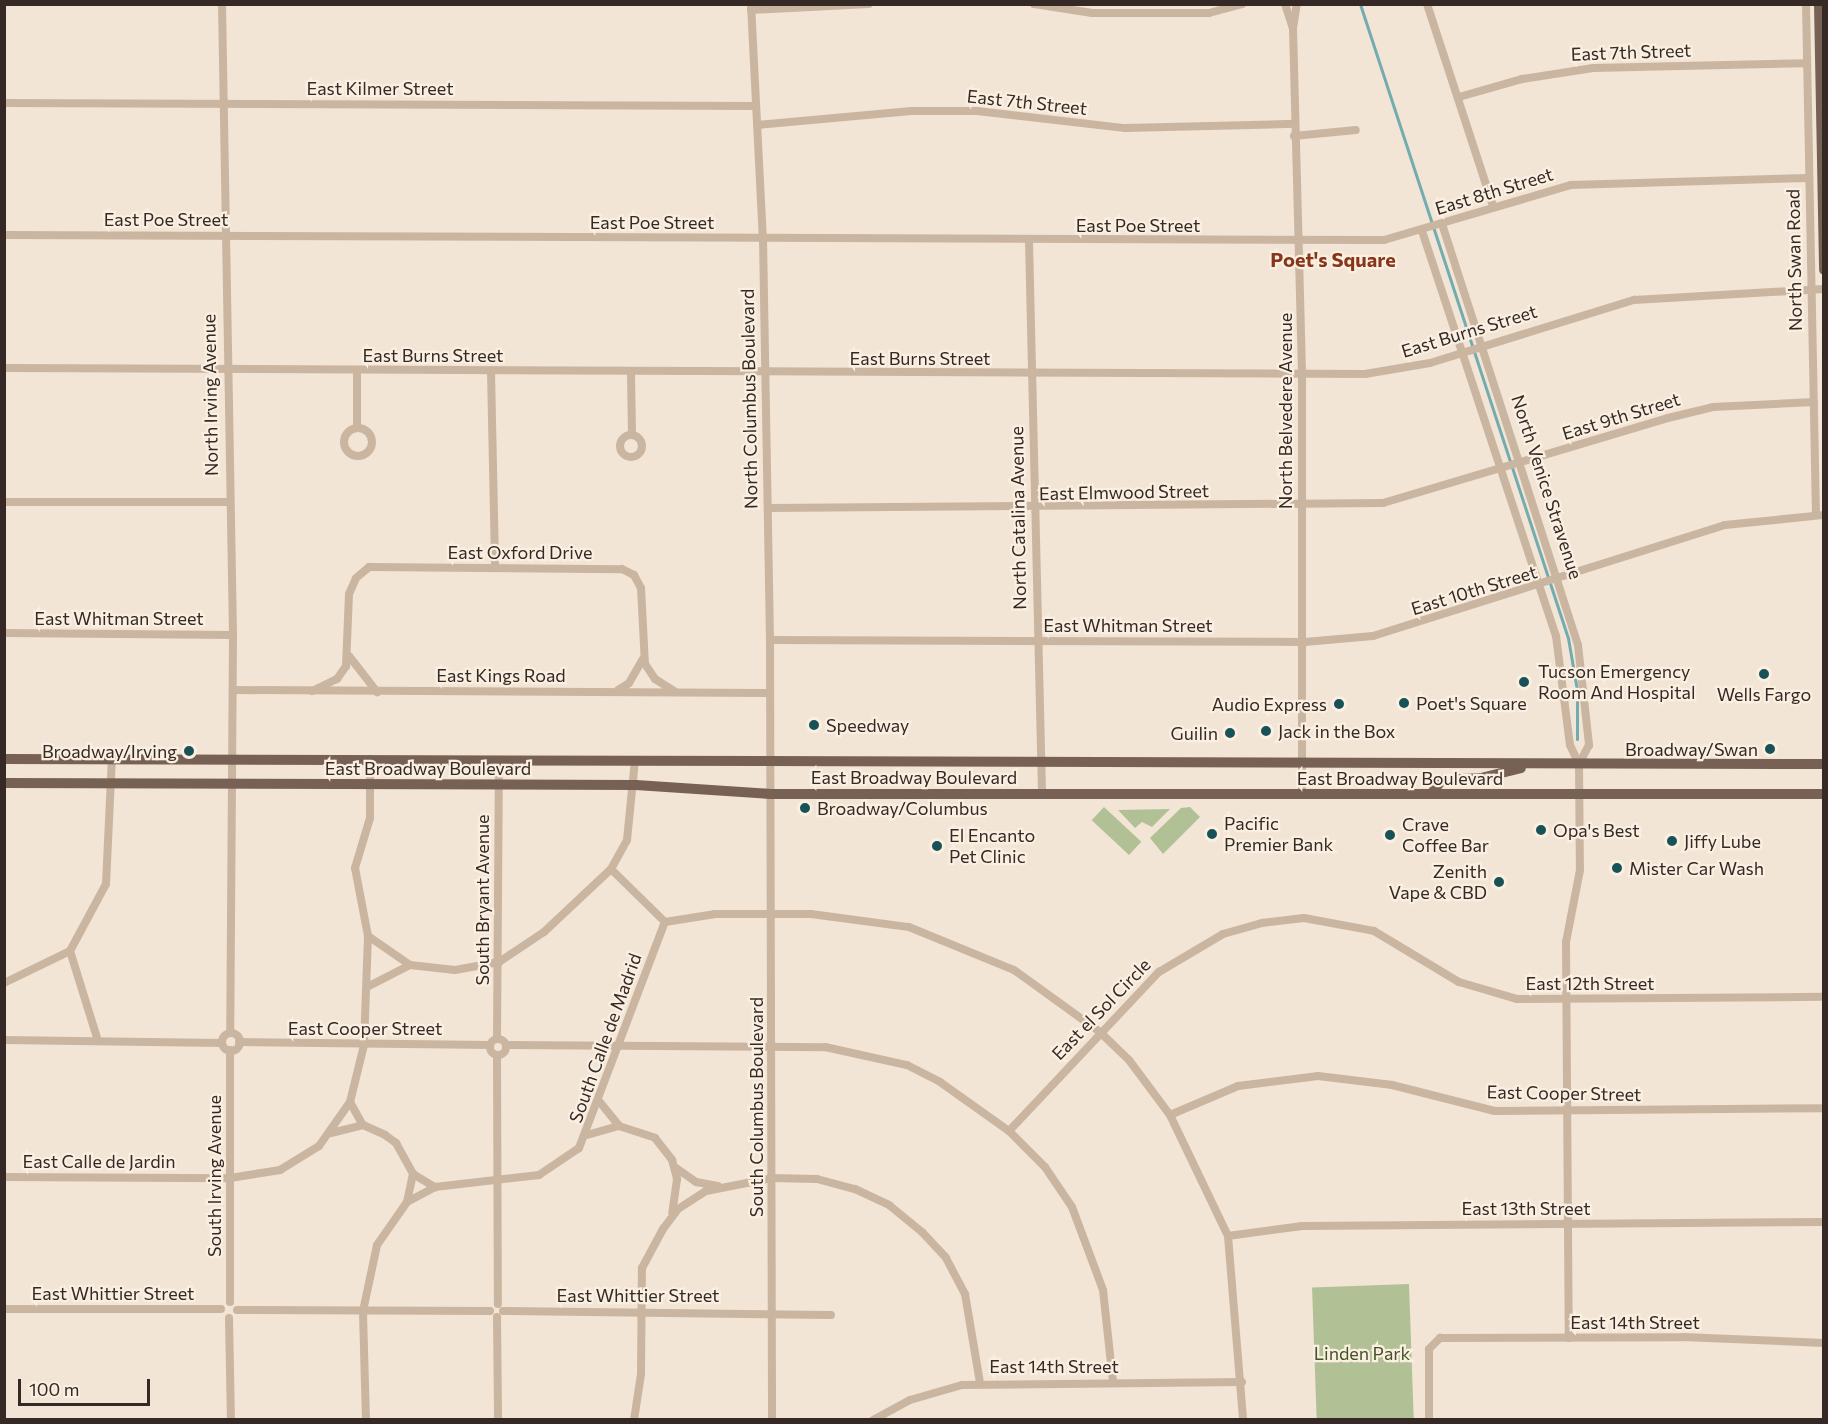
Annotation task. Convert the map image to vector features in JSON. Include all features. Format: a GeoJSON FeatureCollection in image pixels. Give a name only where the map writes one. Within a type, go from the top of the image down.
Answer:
{"type":"FeatureCollection","features":[{"type":"Feature","properties":{"kind":"main road","name":"North Swan Road"},"geometry":{"type":"LineString","coordinates":[[1819,4],[1824,270]]}},
{"type":"Feature","properties":{"kind":"main road","name":"East Broadway Boulevard"},"geometry":{"type":"LineString","coordinates":[[4,759],[635,760],[771,764],[1824,764]]}},
{"type":"Feature","properties":{"kind":"main road"},"geometry":{"type":"LineString","coordinates":[[1431,794],[1442,780],[1481,778],[1536,764]]}},
{"type":"Feature","properties":{"kind":"main road","name":"East Broadway Boulevard"},"geometry":{"type":"LineString","coordinates":[[4,783],[636,785],[771,794],[1824,794]]}},
{"type":"Feature","properties":{"kind":"street","name":"North Irving Avenue"},"geometry":{"type":"LineString","coordinates":[[222,4],[234,784]]}},
{"type":"Feature","properties":{"kind":"street"},"geometry":{"type":"LineString","coordinates":[[751,8],[869,4]]}},
{"type":"Feature","properties":{"kind":"street"},"geometry":{"type":"LineString","coordinates":[[1034,4],[1092,13],[1197,13],[1242,4]]}},
{"type":"Feature","properties":{"kind":"street","name":"North Belvedere Avenue"},"geometry":{"type":"LineString","coordinates":[[1286,4],[1293,28]]}},
{"type":"Feature","properties":{"kind":"street","name":"North Belvedere Avenue"},"geometry":{"type":"LineString","coordinates":[[1297,4],[1293,28],[1294,136],[1302,375],[1301,507],[1306,764],[1302,794]]}},
{"type":"Feature","properties":{"kind":"street"},"geometry":{"type":"LineString","coordinates":[[1427,4],[1493,206]]}},
{"type":"Feature","properties":{"kind":"street","name":"North Swan Road"},"geometry":{"type":"LineString","coordinates":[[1806,4],[1810,289],[1820,515]]}},
{"type":"Feature","properties":{"kind":"street","name":"North Columbus Boulevard"},"geometry":{"type":"LineString","coordinates":[[751,8],[764,239],[771,794]]}},
{"type":"Feature","properties":{"kind":"street","name":"East 7th Street"},"geometry":{"type":"LineString","coordinates":[[1459,97],[1522,79],[1593,68],[1807,63]]}},
{"type":"Feature","properties":{"kind":"street","name":"East Kilmer Street"},"geometry":{"type":"LineString","coordinates":[[4,103],[756,106]]}},
{"type":"Feature","properties":{"kind":"street","name":"East 7th Street"},"geometry":{"type":"LineString","coordinates":[[757,125],[827,123],[911,111],[977,111],[1125,128],[1294,124]]}},
{"type":"Feature","properties":{"kind":"street"},"geometry":{"type":"LineString","coordinates":[[1294,136],[1356,130]]}},
{"type":"Feature","properties":{"kind":"street","name":"East 8th Street"},"geometry":{"type":"LineString","coordinates":[[1299,242],[1384,240],[1422,231],[1539,191],[1593,183],[1809,178]]}},
{"type":"Feature","properties":{"kind":"street","name":"North Venice Stravenue"},"geometry":{"type":"LineString","coordinates":[[1442,224],[1560,580],[1578,645],[1587,708],[1589,744],[1579,764]]}},
{"type":"Feature","properties":{"kind":"street","name":"North Venice Stravenue"},"geometry":{"type":"LineString","coordinates":[[1422,231],[1562,660],[1570,745],[1579,764],[1580,870],[1566,942],[1565,1114],[1569,1338]]}},
{"type":"Feature","properties":{"kind":"street","name":"East Poe Street"},"geometry":{"type":"LineString","coordinates":[[4,235],[1299,242]]}},
{"type":"Feature","properties":{"kind":"street","name":"North Catalina Avenue"},"geometry":{"type":"LineString","coordinates":[[1029,241],[1042,794]]}},
{"type":"Feature","properties":{"kind":"street","name":"East Burns Street"},"geometry":{"type":"LineString","coordinates":[[4,368],[1302,375],[1398,370],[1634,300],[1824,289]]}},
{"type":"Feature","properties":{"kind":"street"},"geometry":{"type":"LineString","coordinates":[[357,371],[357,428]]}},
{"type":"Feature","properties":{"kind":"street"},"geometry":{"type":"LineString","coordinates":[[491,371],[495,568]]}},
{"type":"Feature","properties":{"kind":"street"},"geometry":{"type":"LineString","coordinates":[[631,372],[632,435]]}},
{"type":"Feature","properties":{"kind":"street","name":"East 9th Street"},"geometry":{"type":"LineString","coordinates":[[1301,507],[1383,503],[1500,471],[1713,407],[1814,402]]}},
{"type":"Feature","properties":{"kind":"street"},"geometry":{"type":"LineString","coordinates":[[4,502],[228,502]]}},
{"type":"Feature","properties":{"kind":"street","name":"East Elmwood Street"},"geometry":{"type":"LineString","coordinates":[[768,508],[1035,510],[1301,507]]}},
{"type":"Feature","properties":{"kind":"street","name":"East 10th Street"},"geometry":{"type":"LineString","coordinates":[[1305,642],[1392,633],[1725,525],[1820,515]]}},
{"type":"Feature","properties":{"kind":"street","name":"East Oxford Drive"},"geometry":{"type":"LineString","coordinates":[[349,656],[349,594],[356,578],[369,567],[622,569],[634,575],[644,603],[644,657]]}},
{"type":"Feature","properties":{"kind":"street","name":"East Whitman Street"},"geometry":{"type":"LineString","coordinates":[[4,633],[233,635]]}},
{"type":"Feature","properties":{"kind":"street","name":"East Whitman Street"},"geometry":{"type":"LineString","coordinates":[[770,640],[1305,642]]}},
{"type":"Feature","properties":{"kind":"street"},"geometry":{"type":"LineString","coordinates":[[312,691],[337,679],[349,656]]}},
{"type":"Feature","properties":{"kind":"street"},"geometry":{"type":"LineString","coordinates":[[349,656],[363,681],[377,692]]}},
{"type":"Feature","properties":{"kind":"street"},"geometry":{"type":"LineString","coordinates":[[618,690],[629,683],[644,657]]}},
{"type":"Feature","properties":{"kind":"street"},"geometry":{"type":"LineString","coordinates":[[644,657],[655,679],[674,691]]}},
{"type":"Feature","properties":{"kind":"street","name":"East Kings Road"},"geometry":{"type":"LineString","coordinates":[[233,690],[377,692],[618,690],[770,693]]}},
{"type":"Feature","properties":{"kind":"street"},"geometry":{"type":"LineString","coordinates":[[4,983],[70,951],[106,884],[113,784],[112,759]]}},
{"type":"Feature","properties":{"kind":"street"},"geometry":{"type":"LineString","coordinates":[[331,1133],[350,1102],[364,1046],[369,986],[368,936],[355,868],[370,819],[370,759]]}},
{"type":"Feature","properties":{"kind":"street","name":"South Bryant Avenue"},"geometry":{"type":"LineString","coordinates":[[494,1042],[499,962],[499,760]]}},
{"type":"Feature","properties":{"kind":"street"},"geometry":{"type":"LineString","coordinates":[[368,936],[410,965],[455,970],[499,962],[542,934],[611,869],[627,840],[636,785],[635,760]]}},
{"type":"Feature","properties":{"kind":"street"},"geometry":{"type":"LineString","coordinates":[[222,1043],[231,1033],[234,784]]}},
{"type":"Feature","properties":{"kind":"street","name":"South Columbus Boulevard"},"geometry":{"type":"LineString","coordinates":[[771,794],[772,1419]]}},
{"type":"Feature","properties":{"kind":"street"},"geometry":{"type":"LineString","coordinates":[[611,869],[665,922],[772,913],[860,918],[944,940],[1024,976],[1100,1032],[1129,1060],[1170,1115],[1228,1236],[1242,1382],[1243,1419]]}},
{"type":"Feature","properties":{"kind":"street","name":"East el Sol Circle"},"geometry":{"type":"LineString","coordinates":[[1009,1131],[1159,972],[1224,934],[1304,918],[1374,931]]}},
{"type":"Feature","properties":{"kind":"street","name":"South Calle de Madrid"},"geometry":{"type":"LineString","coordinates":[[366,1419],[363,1311],[377,1245],[407,1202],[435,1187],[539,1175],[571,1156],[587,1135],[665,922]]}},
{"type":"Feature","properties":{"kind":"street","name":"East 12th Street"},"geometry":{"type":"LineString","coordinates":[[1374,931],[1487,993],[1566,1002],[1824,997]]}},
{"type":"Feature","properties":{"kind":"street"},"geometry":{"type":"LineString","coordinates":[[70,951],[98,1041]]}},
{"type":"Feature","properties":{"kind":"street"},"geometry":{"type":"LineString","coordinates":[[369,986],[410,965]]}},
{"type":"Feature","properties":{"kind":"street"},"geometry":{"type":"LineString","coordinates":[[4,1040],[222,1043],[231,1050],[239,1042],[231,1033]]}},
{"type":"Feature","properties":{"kind":"street","name":"East Cooper Street"},"geometry":{"type":"LineString","coordinates":[[239,1042],[364,1046],[494,1042]]}},
{"type":"Feature","properties":{"kind":"street"},"geometry":{"type":"LineString","coordinates":[[498,1419],[497,1055],[494,1042],[506,1045],[825,1047],[907,1065],[974,1102],[1009,1131],[1045,1167],[1091,1248],[1110,1329],[1113,1382]]}},
{"type":"Feature","properties":{"kind":"street"},"geometry":{"type":"LineString","coordinates":[[497,1055],[506,1045]]}},
{"type":"Feature","properties":{"kind":"street","name":"South Irving Avenue"},"geometry":{"type":"LineString","coordinates":[[230,1302],[231,1050]]}},
{"type":"Feature","properties":{"kind":"street","name":"East Cooper Street"},"geometry":{"type":"LineString","coordinates":[[1170,1115],[1238,1086],[1318,1076],[1392,1085],[1495,1111],[1565,1114],[1824,1108]]}},
{"type":"Feature","properties":{"kind":"street"},"geometry":{"type":"LineString","coordinates":[[599,1101],[619,1126],[655,1138],[676,1168],[696,1182],[724,1186]]}},
{"type":"Feature","properties":{"kind":"street"},"geometry":{"type":"LineString","coordinates":[[350,1102],[363,1125],[396,1143],[412,1174],[435,1187]]}},
{"type":"Feature","properties":{"kind":"street"},"geometry":{"type":"LineString","coordinates":[[331,1133],[363,1125]]}},
{"type":"Feature","properties":{"kind":"street"},"geometry":{"type":"LineString","coordinates":[[587,1135],[619,1126]]}},
{"type":"Feature","properties":{"kind":"street","name":"East Calle de Jardin"},"geometry":{"type":"LineString","coordinates":[[4,1177],[230,1178],[280,1170],[331,1133]]}},
{"type":"Feature","properties":{"kind":"street"},"geometry":{"type":"LineString","coordinates":[[634,1419],[641,1374],[638,1312],[642,1268],[671,1216],[676,1168]]}},
{"type":"Feature","properties":{"kind":"street"},"geometry":{"type":"LineString","coordinates":[[407,1202],[412,1174]]}},
{"type":"Feature","properties":{"kind":"street"},"geometry":{"type":"LineString","coordinates":[[671,1216],[706,1191],[772,1178],[817,1179],[855,1189],[889,1205],[922,1232],[946,1258],[965,1294],[980,1383]]}},
{"type":"Feature","properties":{"kind":"street","name":"East 13th Street"},"geometry":{"type":"LineString","coordinates":[[1228,1236],[1302,1226],[1824,1222]]}},
{"type":"Feature","properties":{"kind":"street"},"geometry":{"type":"LineString","coordinates":[[230,1318],[221,1309],[230,1302],[237,1310],[230,1318],[231,1419]]}},
{"type":"Feature","properties":{"kind":"street","name":"East Whittier Street"},"geometry":{"type":"LineString","coordinates":[[4,1309],[221,1309]]}},
{"type":"Feature","properties":{"kind":"street","name":"East Whittier Street"},"geometry":{"type":"LineString","coordinates":[[237,1310],[772,1312],[831,1315]]}},
{"type":"Feature","properties":{"kind":"street","name":"East 14th Street"},"geometry":{"type":"LineString","coordinates":[[1429,1419],[1429,1349],[1446,1338],[1824,1343]]}},
{"type":"Feature","properties":{"kind":"street","name":"East 14th Street"},"geometry":{"type":"LineString","coordinates":[[873,1419],[928,1393],[980,1383],[1242,1382]]}},
{"type":"Feature","properties":{"kind":"green space"},"geometry":{"type":"Polygon","coordinates":[[[1104,807],[1141,842],[1129,855],[1092,820],[1104,807]]]}},
{"type":"Feature","properties":{"kind":"green space"},"geometry":{"type":"Polygon","coordinates":[[[1190,807],[1200,817],[1163,854],[1150,838],[1181,808],[1190,807]]]}},
{"type":"Feature","properties":{"kind":"green space"},"geometry":{"type":"Polygon","coordinates":[[[1170,809],[1152,827],[1142,822],[1135,828],[1118,810],[1170,809]]]}},
{"type":"Feature","properties":{"kind":"green space","name":"Linden Park"},"geometry":{"type":"Polygon","coordinates":[[[1409,1284],[1414,1419],[1317,1420],[1312,1287],[1409,1284]]]}},
{"type":"Feature","properties":{"kind":"waterway"},"geometry":{"type":"LineString","coordinates":[[1360,4],[1568,638],[1577,690],[1577,739]]}},
{"type":"Feature","properties":{"kind":"place","name":"Wells Fargo"},"geometry":{"type":"Point","coordinates":[1764,674]}},
{"type":"Feature","properties":{"kind":"place","name":"Tucson Emergency Room And Hospital"},"geometry":{"type":"Point","coordinates":[1524,682]}},
{"type":"Feature","properties":{"kind":"place","name":"Poet's Square"},"geometry":{"type":"Point","coordinates":[1404,703]}},
{"type":"Feature","properties":{"kind":"place","name":"Audio Express"},"geometry":{"type":"Point","coordinates":[1339,704]}},
{"type":"Feature","properties":{"kind":"place","name":"Speedway"},"geometry":{"type":"Point","coordinates":[814,725]}},
{"type":"Feature","properties":{"kind":"place","name":"Jack in the Box"},"geometry":{"type":"Point","coordinates":[1266,731]}},
{"type":"Feature","properties":{"kind":"place","name":"Guilin"},"geometry":{"type":"Point","coordinates":[1230,733]}},
{"type":"Feature","properties":{"kind":"place","name":"Broadway/Swan"},"geometry":{"type":"Point","coordinates":[1770,749]}},
{"type":"Feature","properties":{"kind":"place","name":"Broadway/Irving"},"geometry":{"type":"Point","coordinates":[189,751]}},
{"type":"Feature","properties":{"kind":"place","name":"Broadway/Columbus"},"geometry":{"type":"Point","coordinates":[805,808]}},
{"type":"Feature","properties":{"kind":"place","name":"Opa's Best"},"geometry":{"type":"Point","coordinates":[1541,830]}},
{"type":"Feature","properties":{"kind":"place","name":"Pacific Premier Bank"},"geometry":{"type":"Point","coordinates":[1212,834]}},
{"type":"Feature","properties":{"kind":"place","name":"Crave Coffee Bar"},"geometry":{"type":"Point","coordinates":[1390,835]}},
{"type":"Feature","properties":{"kind":"place","name":"Jiffy Lube"},"geometry":{"type":"Point","coordinates":[1672,841]}},
{"type":"Feature","properties":{"kind":"place","name":"El Encanto Pet Clinic"},"geometry":{"type":"Point","coordinates":[937,846]}},
{"type":"Feature","properties":{"kind":"place","name":"Mister Car Wash"},"geometry":{"type":"Point","coordinates":[1617,868]}},
{"type":"Feature","properties":{"kind":"place","name":"Zenith Vape & CBD"},"geometry":{"type":"Point","coordinates":[1499,882]}},
{"type":"Feature","properties":{"kind":"district","name":"Poet's Square"},"geometry":{"type":"Point","coordinates":[1333,259]}}]}
